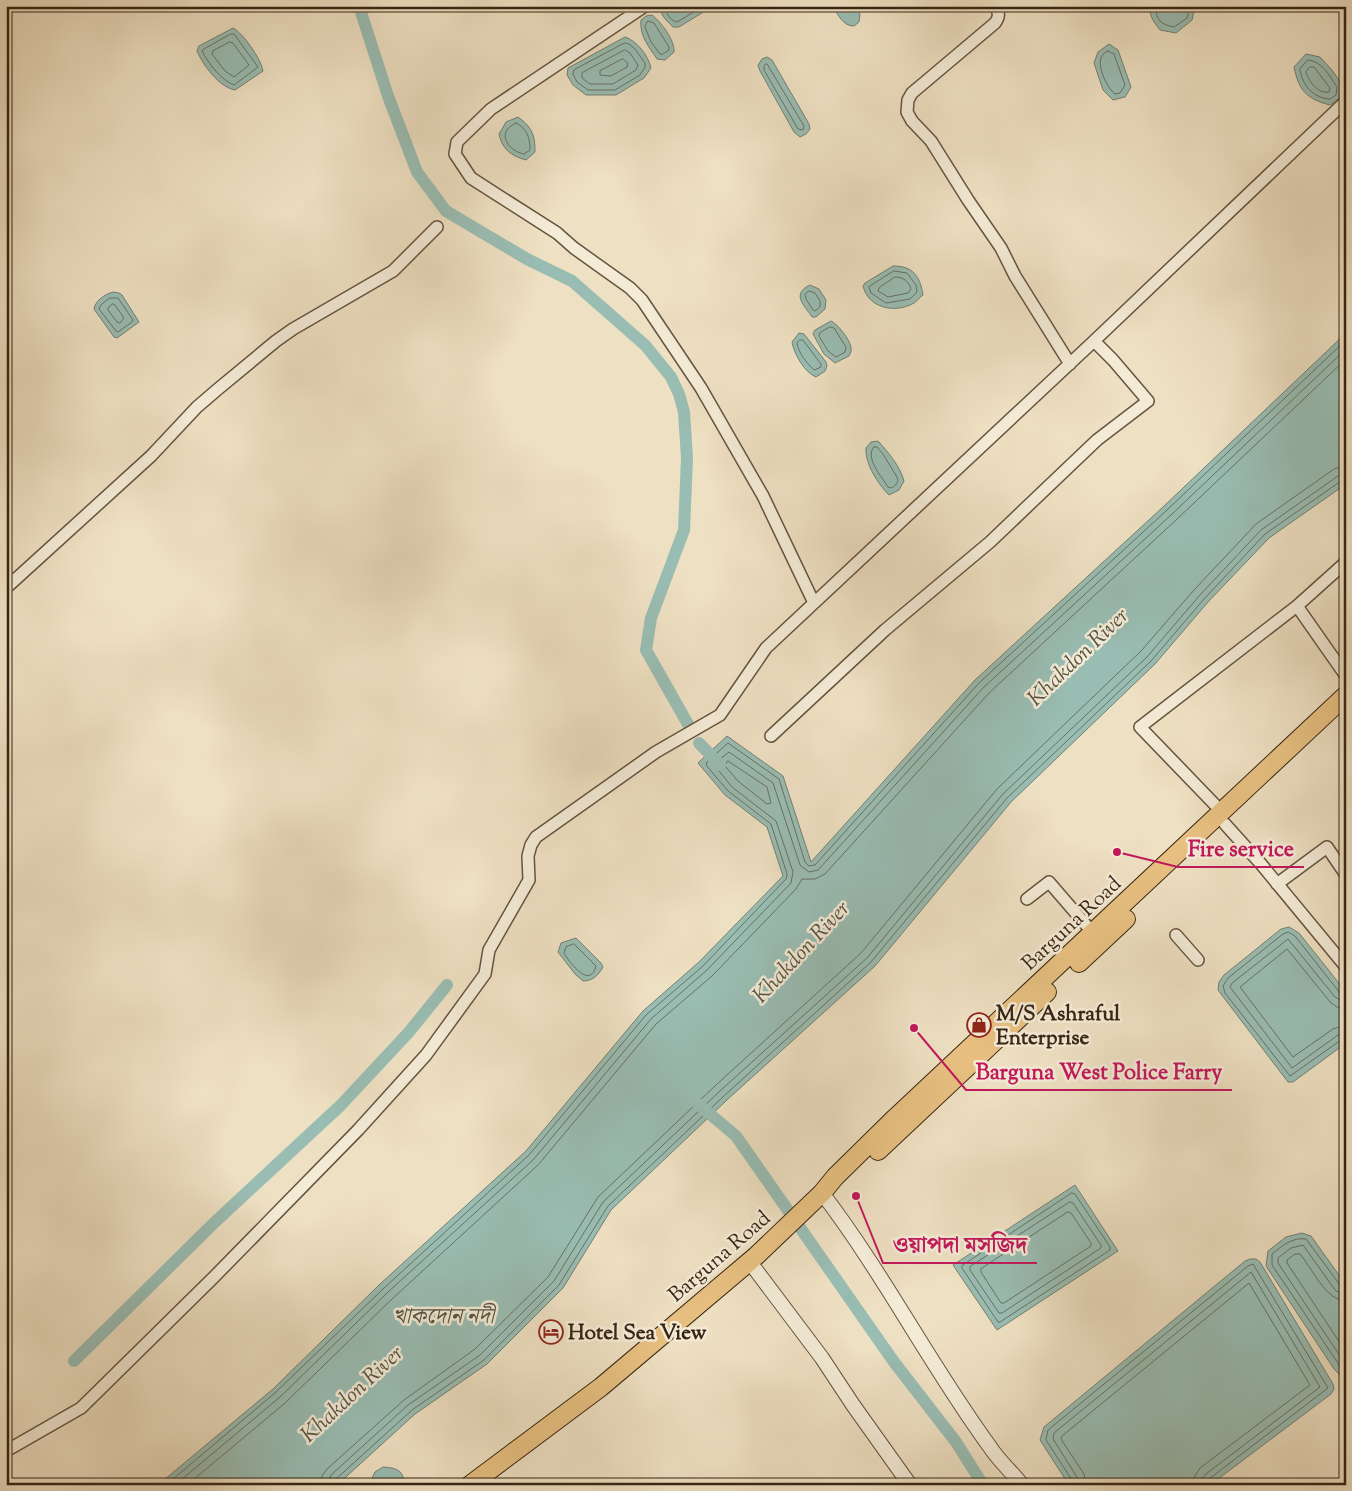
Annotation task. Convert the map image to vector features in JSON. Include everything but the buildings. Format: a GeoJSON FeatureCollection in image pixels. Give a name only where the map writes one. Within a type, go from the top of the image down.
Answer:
{"type":"FeatureCollection","features":[{"type":"Feature","properties":{"kind":"main road","name":"Barguna Road"},"geometry":{"type":"LineString","coordinates":[[826,1189],[841,1182],[867,1162],[1224,818],[1346,695]]}},
{"type":"Feature","properties":{"kind":"main road","name":"Barguna Road"},"geometry":{"type":"LineString","coordinates":[[470,1485],[601,1387],[752,1259],[808,1207],[835,1177],[895,1118],[1093,933],[1346,710]]}},
{"type":"Feature","properties":{"kind":"street"},"geometry":{"type":"LineString","coordinates":[[645,6],[491,109],[457,142],[455,154],[471,178],[557,233],[574,248],[630,288],[642,300],[702,388],[763,496],[814,603]]}},
{"type":"Feature","properties":{"kind":"street"},"geometry":{"type":"LineString","coordinates":[[995,6],[999,12],[999,17],[995,23],[912,93],[908,100],[907,112],[912,121],[931,141],[1001,248],[1015,276],[1070,364]]}},
{"type":"Feature","properties":{"kind":"street"},"geometry":{"type":"LineString","coordinates":[[6,1451],[80,1408],[213,1278],[358,1130],[426,1055],[485,974],[489,950],[529,880],[528,856],[530,845],[536,837],[656,752],[720,715],[766,648],[1070,364],[1346,101]]}},
{"type":"Feature","properties":{"kind":"street"},"geometry":{"type":"LineString","coordinates":[[6,588],[151,456],[197,407],[218,389],[276,341],[393,271],[437,226]]}},
{"type":"Feature","properties":{"kind":"street"},"geometry":{"type":"LineString","coordinates":[[771,736],[885,630],[990,542],[1097,440],[1148,401],[1094,341]]}},
{"type":"Feature","properties":{"kind":"street"},"geometry":{"type":"LineString","coordinates":[[1346,562],[1297,606],[1140,727],[1224,818],[1346,967]]}},
{"type":"Feature","properties":{"kind":"street"},"geometry":{"type":"LineString","coordinates":[[1297,606],[1346,676]]}},
{"type":"Feature","properties":{"kind":"street"},"geometry":{"type":"LineString","coordinates":[[1277,884],[1327,847],[1346,874]]}},
{"type":"Feature","properties":{"kind":"street"},"geometry":{"type":"LineString","coordinates":[[1026,899],[1049,882],[1093,933]]}},
{"type":"Feature","properties":{"kind":"street"},"geometry":{"type":"LineString","coordinates":[[1176,935],[1198,960]]}},
{"type":"Feature","properties":{"kind":"street"},"geometry":{"type":"LineString","coordinates":[[826,1189],[939,1372],[990,1447],[1022,1485]]}},
{"type":"Feature","properties":{"kind":"street"},"geometry":{"type":"LineString","coordinates":[[752,1259],[910,1485]]}},
{"type":"Feature","properties":{"kind":"water"},"geometry":{"type":"Polygon","coordinates":[[[660,6],[713,6],[679,27],[673,27],[666,20],[660,6]]]}},
{"type":"Feature","properties":{"kind":"water"},"geometry":{"type":"Polygon","coordinates":[[[833,6],[856,6],[860,14],[859,22],[854,26],[850,26],[841,19],[833,6]]]}},
{"type":"Feature","properties":{"kind":"water"},"geometry":{"type":"Polygon","coordinates":[[[1151,6],[1195,6],[1192,20],[1176,33],[1160,30],[1151,16],[1151,6]]]}},
{"type":"Feature","properties":{"kind":"water"},"geometry":{"type":"Polygon","coordinates":[[[652,15],[670,37],[674,47],[674,52],[665,60],[657,59],[645,41],[642,31],[641,20],[646,16],[652,15]]]}},
{"type":"Feature","properties":{"kind":"water"},"geometry":{"type":"Polygon","coordinates":[[[233,28],[242,35],[251,47],[263,71],[235,90],[223,85],[212,75],[197,51],[199,46],[233,28]]]}},
{"type":"Feature","properties":{"kind":"water"},"geometry":{"type":"Polygon","coordinates":[[[625,37],[638,45],[647,58],[651,68],[644,78],[616,95],[586,95],[573,85],[567,75],[568,68],[625,37]]]}},
{"type":"Feature","properties":{"kind":"water"},"geometry":{"type":"Polygon","coordinates":[[[1109,44],[1118,50],[1131,87],[1125,97],[1113,100],[1103,90],[1094,63],[1098,52],[1109,44]]]}},
{"type":"Feature","properties":{"kind":"water"},"geometry":{"type":"Polygon","coordinates":[[[1306,54],[1320,57],[1343,86],[1341,97],[1330,105],[1310,97],[1305,93],[1299,82],[1294,67],[1306,54]]]}},
{"type":"Feature","properties":{"kind":"water"},"geometry":{"type":"Polygon","coordinates":[[[767,57],[772,60],[809,124],[810,129],[800,137],[794,132],[760,71],[758,65],[762,59],[767,57]]]}},
{"type":"Feature","properties":{"kind":"water"},"geometry":{"type":"Polygon","coordinates":[[[518,117],[530,128],[534,141],[535,152],[526,160],[508,151],[502,144],[499,134],[506,122],[518,117]]]}},
{"type":"Feature","properties":{"kind":"water"},"geometry":{"type":"Polygon","coordinates":[[[893,266],[900,266],[910,270],[920,282],[923,295],[914,303],[899,308],[883,307],[876,304],[866,293],[863,286],[865,283],[893,266]]]}},
{"type":"Feature","properties":{"kind":"water"},"geometry":{"type":"Polygon","coordinates":[[[810,285],[819,289],[826,300],[825,309],[816,317],[812,317],[800,296],[804,288],[810,285]]]}},
{"type":"Feature","properties":{"kind":"water"},"geometry":{"type":"Polygon","coordinates":[[[113,292],[122,295],[139,322],[117,338],[114,337],[94,309],[96,303],[101,298],[113,292]]]}},
{"type":"Feature","properties":{"kind":"water"},"geometry":{"type":"Polygon","coordinates":[[[831,321],[837,325],[849,341],[851,349],[849,356],[835,363],[824,354],[813,334],[815,330],[831,321]]]}},
{"type":"Feature","properties":{"kind":"water"},"geometry":{"type":"Polygon","coordinates":[[[799,333],[804,334],[826,362],[825,371],[816,377],[808,372],[795,352],[792,342],[799,333]]]}},
{"type":"Feature","properties":{"kind":"water","name":"খাকদোন নদী"},"geometry":{"type":"Polygon","coordinates":[[[1346,333],[1346,484],[1269,538],[1208,602],[1155,664],[1011,802],[875,966],[728,1099],[611,1210],[563,1288],[487,1364],[415,1414],[337,1485],[158,1485],[273,1389],[379,1285],[526,1151],[643,1011],[699,962],[783,876],[767,827],[725,795],[698,763],[727,736],[783,776],[811,862],[975,680],[1163,507],[1346,333]]]}},
{"type":"Feature","properties":{"kind":"water"},"geometry":{"type":"Polygon","coordinates":[[[878,441],[897,465],[904,481],[899,490],[889,495],[873,473],[866,454],[866,448],[871,442],[878,441]]]}},
{"type":"Feature","properties":{"kind":"water"},"geometry":{"type":"Polygon","coordinates":[[[1289,927],[1299,933],[1346,992],[1346,1043],[1293,1082],[1288,1082],[1218,990],[1219,982],[1224,975],[1281,929],[1289,927]]]}},
{"type":"Feature","properties":{"kind":"water"},"geometry":{"type":"Polygon","coordinates":[[[576,938],[603,967],[592,979],[583,981],[558,952],[561,943],[576,938]]]}},
{"type":"Feature","properties":{"kind":"water"},"geometry":{"type":"Polygon","coordinates":[[[1075,1185],[1118,1251],[997,1330],[953,1265],[1075,1185]]]}},
{"type":"Feature","properties":{"kind":"water"},"geometry":{"type":"Polygon","coordinates":[[[1302,1233],[1311,1236],[1346,1285],[1346,1381],[1334,1369],[1266,1266],[1268,1251],[1286,1237],[1302,1233]]]}},
{"type":"Feature","properties":{"kind":"water"},"geometry":{"type":"Polygon","coordinates":[[[1256,1259],[1260,1262],[1333,1384],[1334,1389],[1331,1394],[1210,1485],[1069,1485],[1040,1440],[1044,1427],[1245,1261],[1256,1259]]]}},
{"type":"Feature","properties":{"kind":"water"},"geometry":{"type":"Polygon","coordinates":[[[383,1467],[400,1472],[404,1481],[403,1485],[371,1485],[370,1483],[375,1472],[383,1467]]]}},
{"type":"Feature","properties":{"kind":"waterway"},"geometry":{"type":"LineString","coordinates":[[359,6],[388,96],[417,172],[446,211],[527,259],[572,281],[645,345],[671,377],[679,394],[684,412],[687,458],[684,530],[651,618],[646,650],[689,726]]}},
{"type":"Feature","properties":{"kind":"waterway"},"geometry":{"type":"LineString","coordinates":[[699,743],[720,765]]}},
{"type":"Feature","properties":{"kind":"waterway"},"geometry":{"type":"LineString","coordinates":[[74,1361],[215,1222],[341,1105],[409,1032],[447,985]]}},
{"type":"Feature","properties":{"kind":"waterway"},"geometry":{"type":"LineString","coordinates":[[698,1104],[736,1136],[894,1362],[956,1442],[983,1485]]}},
{"type":"Feature","properties":{"kind":"place","name":"Fire service"},"geometry":{"type":"Point","coordinates":[1117,852]}},
{"type":"Feature","properties":{"kind":"place","name":"M/S Ashraful Enterprise"},"geometry":{"type":"Point","coordinates":[979,1025]}},
{"type":"Feature","properties":{"kind":"place","name":"Barguna West Police Farry"},"geometry":{"type":"Point","coordinates":[914,1028]}},
{"type":"Feature","properties":{"kind":"place","name":"ওয়াপদা মসজিদ"},"geometry":{"type":"Point","coordinates":[856,1196]}},
{"type":"Feature","properties":{"kind":"place","name":"Hotel Sea View"},"geometry":{"type":"Point","coordinates":[551,1332]}},
{"type":"Feature","properties":{"kind":"water label","name":"Khakdon River"},"geometry":{"type":"Point","coordinates":[1077,656]}},
{"type":"Feature","properties":{"kind":"water label","name":"Khakdon River"},"geometry":{"type":"Point","coordinates":[800,951]}},
{"type":"Feature","properties":{"kind":"water label","name":"Khakdon River"},"geometry":{"type":"Point","coordinates":[351,1393]}}]}
